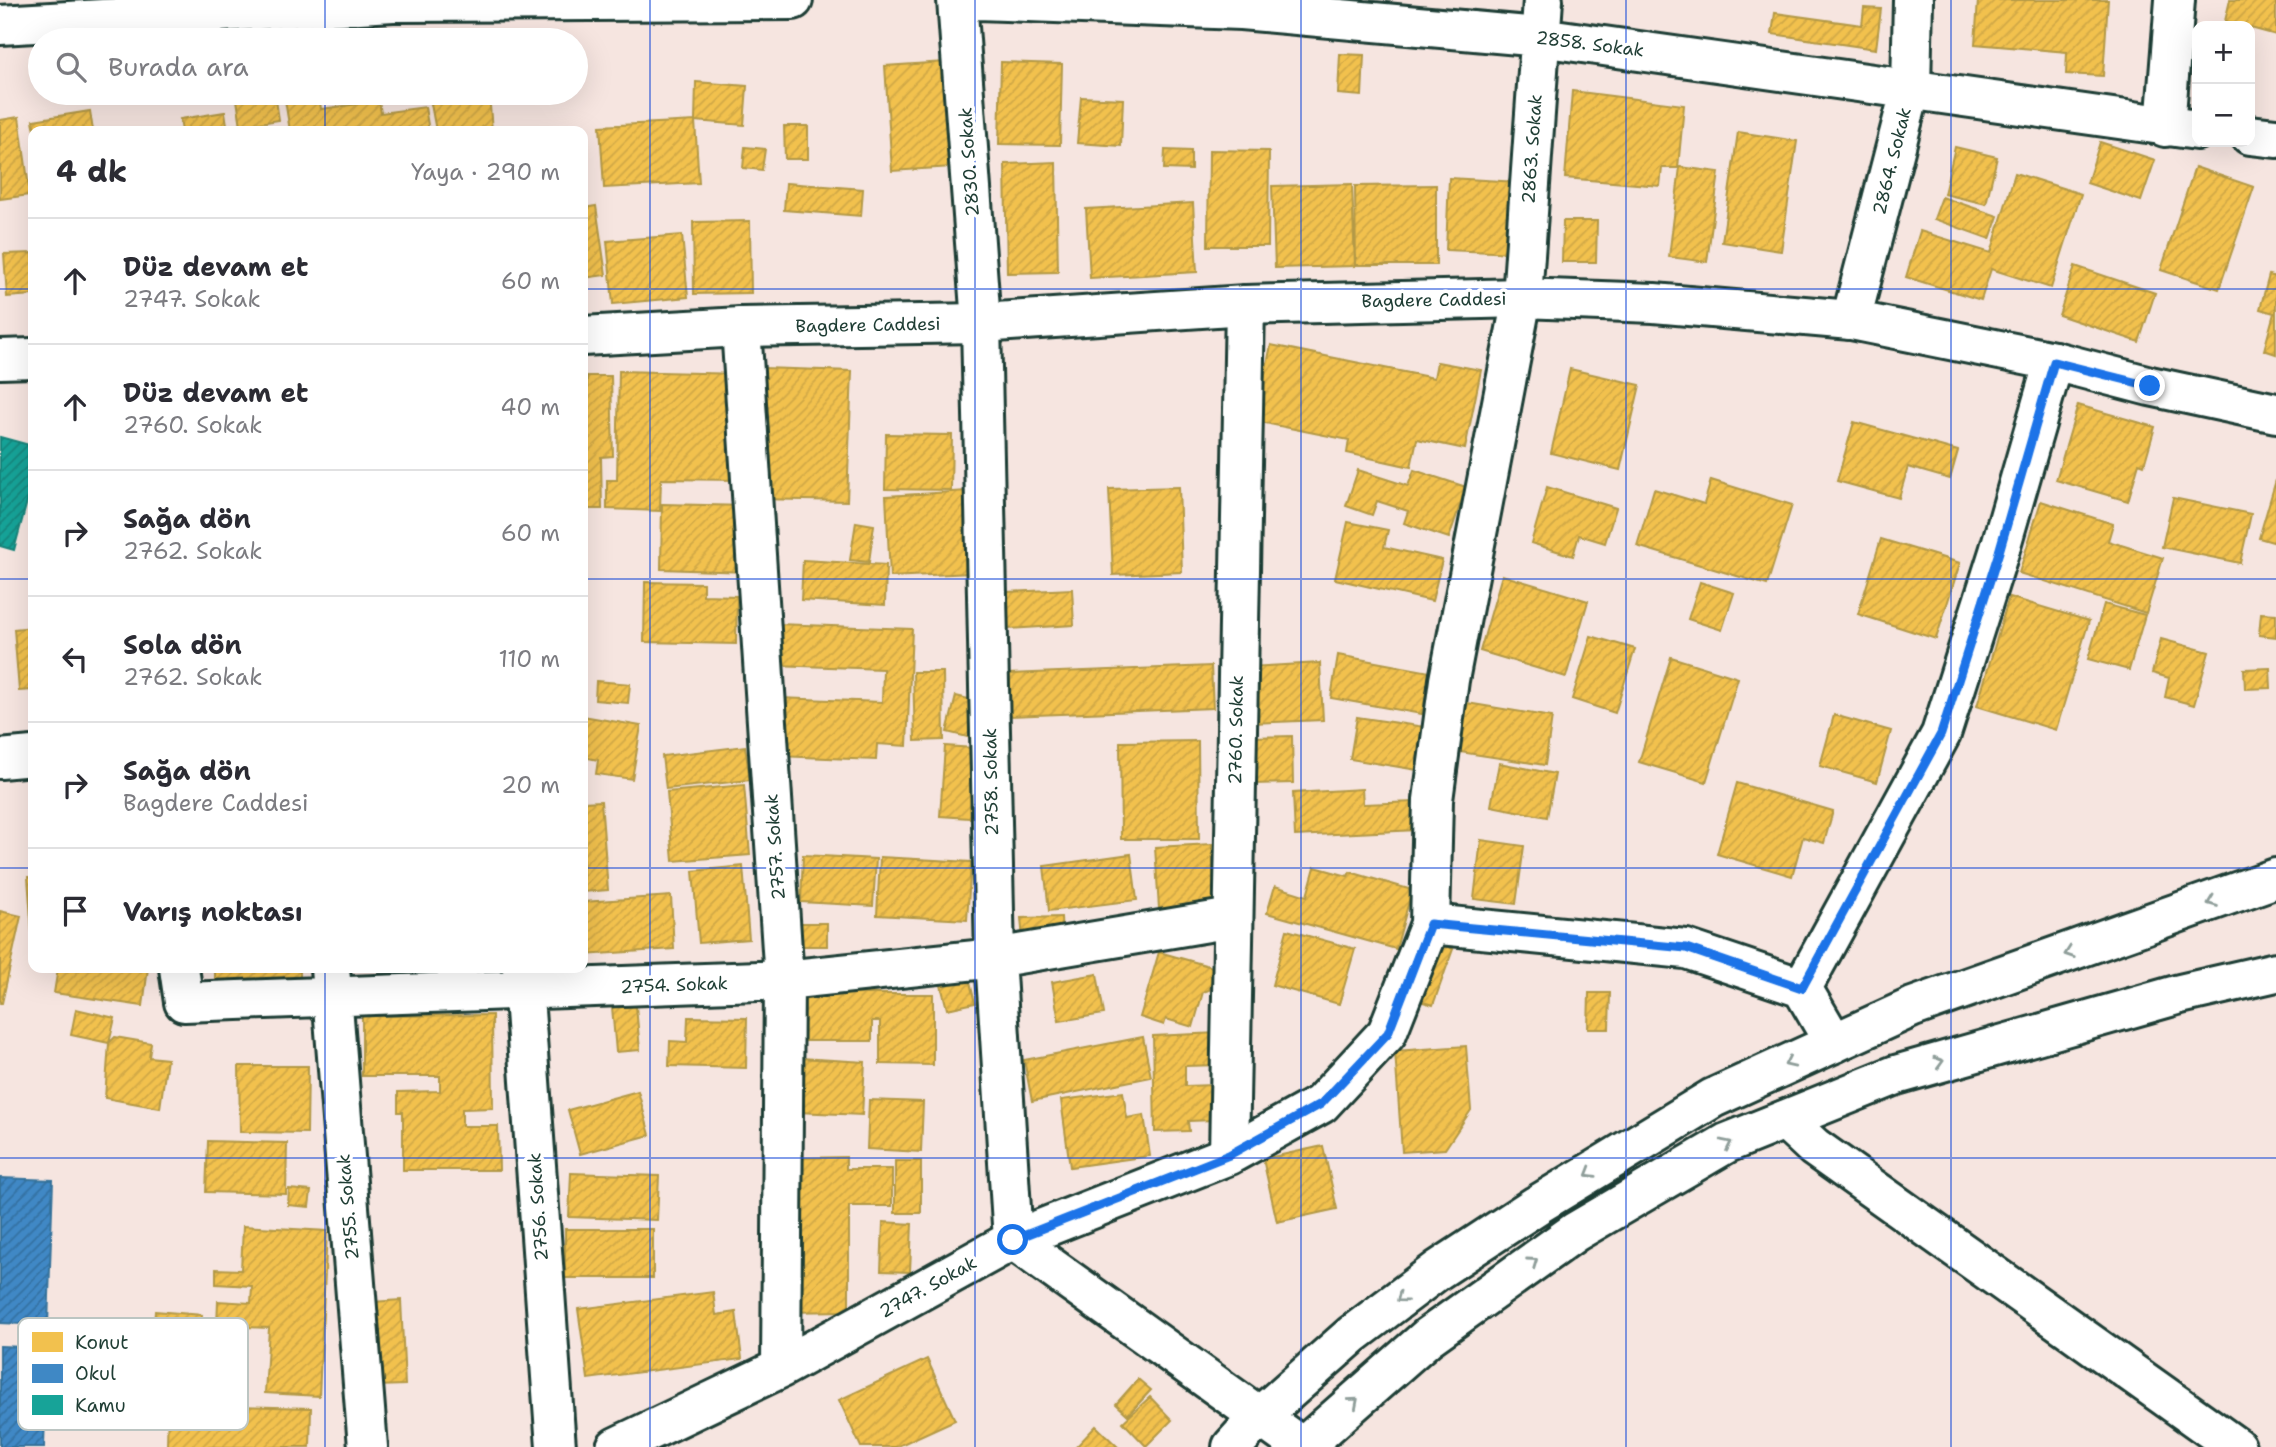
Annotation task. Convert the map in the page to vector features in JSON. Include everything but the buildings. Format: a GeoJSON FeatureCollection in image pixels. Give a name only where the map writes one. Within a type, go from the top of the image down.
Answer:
{"type":"FeatureCollection","features":[{"type":"Feature","properties":{"kind":"street"},"geometry":{"type":"LineString","coordinates":[[0,25],[393,2],[793,0]]}},
{"type":"Feature","properties":{"kind":"street","name":"2830. Sokak"},"geometry":{"type":"LineString","coordinates":[[957,0],[981,323]]}},
{"type":"Feature","properties":{"kind":"street","name":"2858. Sokak"},"geometry":{"type":"LineString","coordinates":[[978,0],[1241,5],[1540,37],[2181,128]]}},
{"type":"Feature","properties":{"kind":"street","name":"2863. Sokak"},"geometry":{"type":"LineString","coordinates":[[1522,298],[1543,0]]}},
{"type":"Feature","properties":{"kind":"street","name":"2864. Sokak"},"geometry":{"type":"LineString","coordinates":[[1851,320],[1911,88],[1913,0]]}},
{"type":"Feature","properties":{"kind":"street"},"geometry":{"type":"LineString","coordinates":[[2175,0],[2181,128]]}},
{"type":"Feature","properties":{"kind":"street"},"geometry":{"type":"LineString","coordinates":[[2255,136],[2276,138]]}},
{"type":"Feature","properties":{"kind":"street"},"geometry":{"type":"LineString","coordinates":[[1522,298],[1449,680],[1433,800],[1430,924],[1686,948],[1802,988],[1834,1043]]}},
{"type":"Feature","properties":{"kind":"street","name":"Bagdere Caddesi"},"geometry":{"type":"LineString","coordinates":[[588,336],[741,327],[981,323],[1245,305],[1522,298],[1654,303],[1851,320],[2054,362],[2276,413]]}},
{"type":"Feature","properties":{"kind":"street","name":"2760. Sokak"},"geometry":{"type":"LineString","coordinates":[[1229,1155],[1245,305]]}},
{"type":"Feature","properties":{"kind":"street","name":"2758. Sokak"},"geometry":{"type":"LineString","coordinates":[[981,323],[995,958],[1013,1240]]}},
{"type":"Feature","properties":{"kind":"street","name":"2757. Sokak"},"geometry":{"type":"LineString","coordinates":[[741,327],[784,980],[781,1368]]}},
{"type":"Feature","properties":{"kind":"street"},"geometry":{"type":"LineString","coordinates":[[0,359],[28,358]]}},
{"type":"Feature","properties":{"kind":"street"},"geometry":{"type":"LineString","coordinates":[[1802,988],[1941,734],[1999,552],[2054,362]]}},
{"type":"Feature","properties":{"kind":"street"},"geometry":{"type":"LineString","coordinates":[[0,759],[28,756]]}},
{"type":"Feature","properties":{"kind":"street"},"geometry":{"type":"LineString","coordinates":[[1232,1447],[1258,1418],[1353,1334],[1438,1270],[1526,1212],[1713,1098],[1913,1007],[2276,878]]}},
{"type":"Feature","properties":{"kind":"street","name":"2754. Sokak"},"geometry":{"type":"LineString","coordinates":[[182,985],[522,980],[784,980],[995,958],[1232,918]]}},
{"type":"Feature","properties":{"kind":"street","name":"2747. Sokak"},"geometry":{"type":"LineString","coordinates":[[616,1447],[781,1368],[1013,1240],[1229,1155],[1321,1104],[1388,1033],[1430,924]]}},
{"type":"Feature","properties":{"kind":"street"},"geometry":{"type":"LineString","coordinates":[[1013,1240],[1258,1418],[1303,1447],[1428,1336],[1575,1232],[1727,1143],[1896,1075],[2180,994],[2276,972]]}},
{"type":"Feature","properties":{"kind":"street","name":"2756. Sokak"},"geometry":{"type":"LineString","coordinates":[[522,980],[556,1447]]}},
{"type":"Feature","properties":{"kind":"street","name":"2755. Sokak"},"geometry":{"type":"LineString","coordinates":[[330,982],[368,1447]]}},
{"type":"Feature","properties":{"kind":"street"},"geometry":{"type":"LineString","coordinates":[[1785,1120],[1814,1147],[2236,1447]]}},
{"type":"Feature","properties":{"kind":"route"},"geometry":{"type":"LineString","coordinates":[[1013,1240],[1229,1155],[1321,1104],[1388,1033],[1430,924],[1686,948],[1802,988],[1941,734],[1999,552],[2054,362],[2150,386]]}}]}
